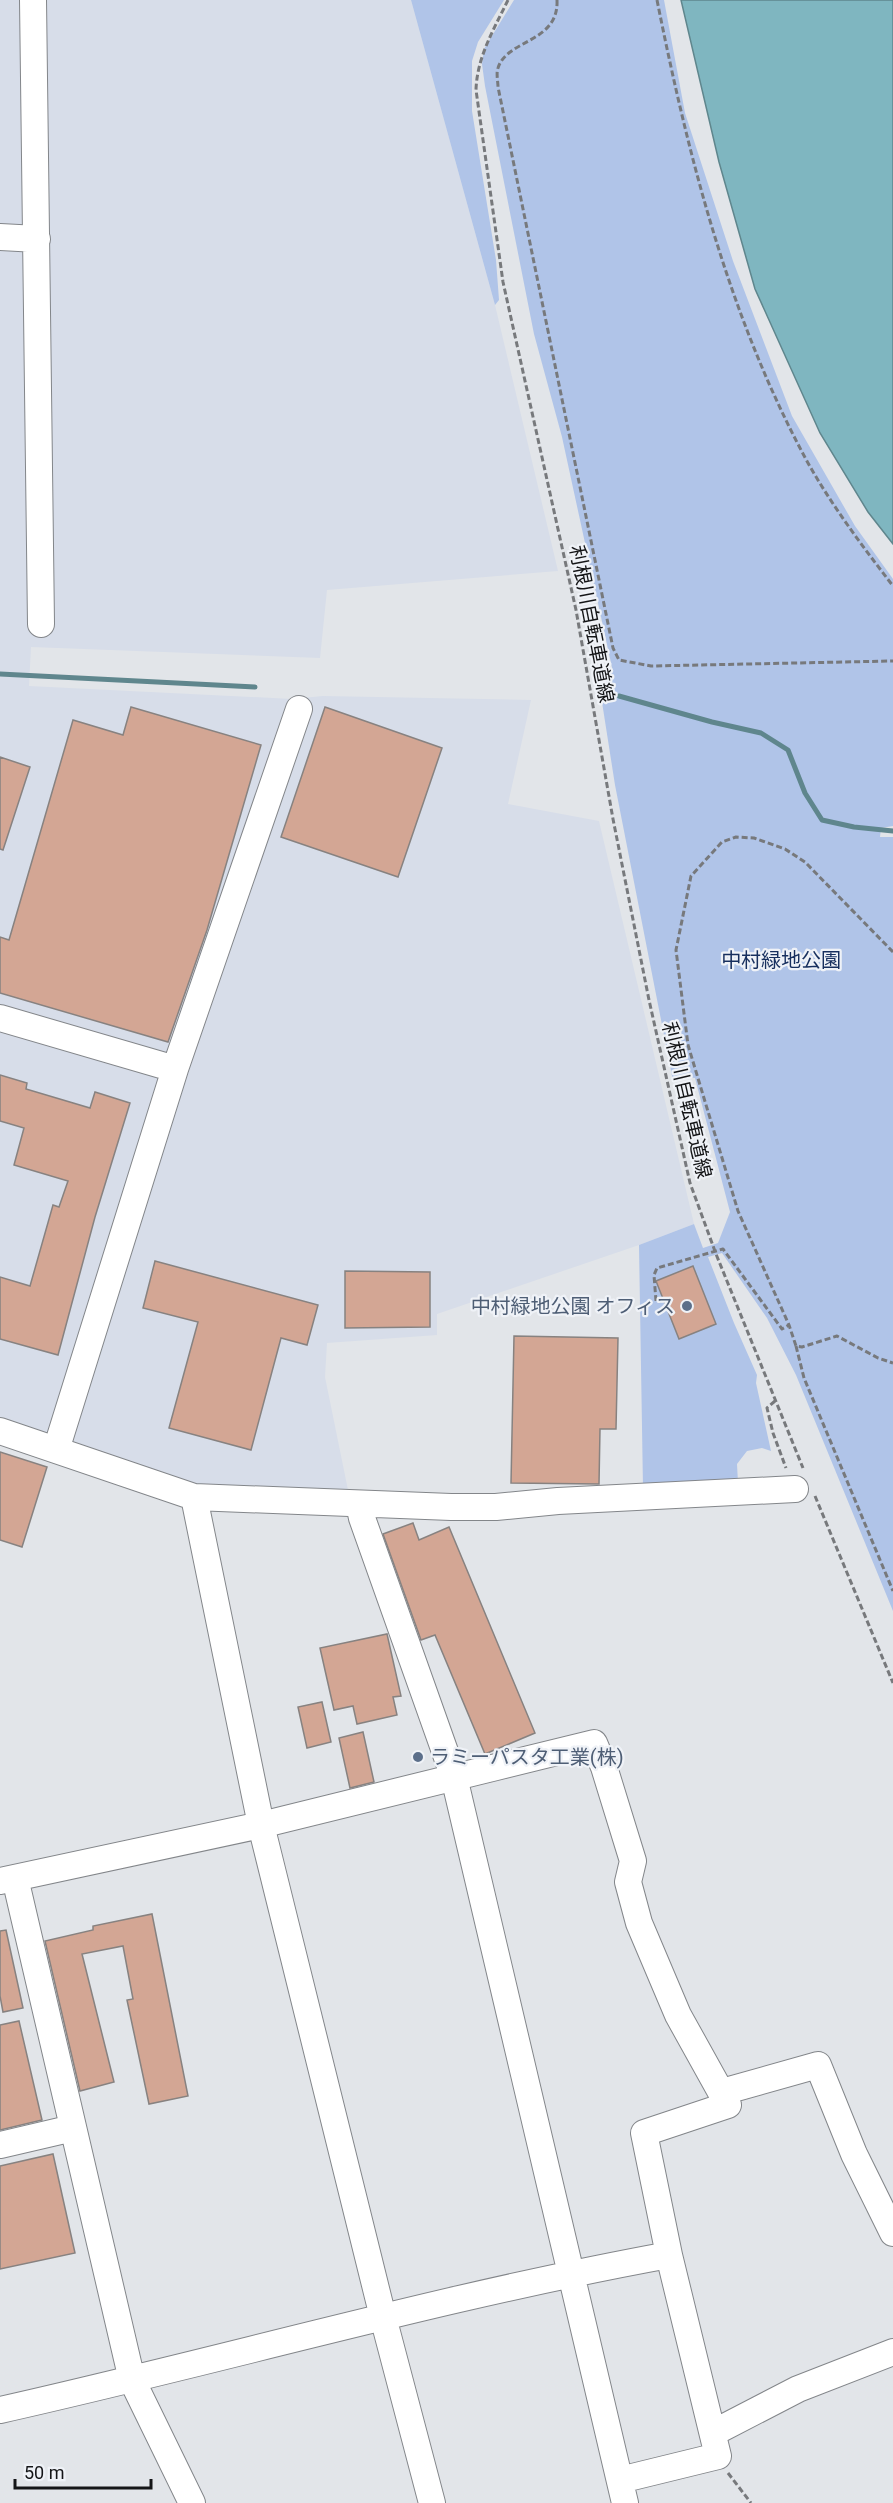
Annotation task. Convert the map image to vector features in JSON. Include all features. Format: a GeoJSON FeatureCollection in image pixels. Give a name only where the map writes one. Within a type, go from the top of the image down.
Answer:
{"type":"FeatureCollection","features":[{"type":"Feature","properties":{"kind":"street"},"geometry":{"type":"LineString","coordinates":[[33,0],[41,624]]}},
{"type":"Feature","properties":{"kind":"street"},"geometry":{"type":"LineString","coordinates":[[0,237],[37,239]]}},
{"type":"Feature","properties":{"kind":"street"},"geometry":{"type":"LineString","coordinates":[[56,1450],[175,1070],[299,709]]}},
{"type":"Feature","properties":{"kind":"street"},"geometry":{"type":"LineString","coordinates":[[0,1018],[175,1070]]}},
{"type":"Feature","properties":{"kind":"street"},"geometry":{"type":"LineString","coordinates":[[0,1431],[194,1497],[496,1507],[558,1500],[795,1489]]}},
{"type":"Feature","properties":{"kind":"street"},"geometry":{"type":"LineString","coordinates":[[194,1497],[261,1825],[383,2317],[432,2503]]}},
{"type":"Feature","properties":{"kind":"street"},"geometry":{"type":"LineString","coordinates":[[359,1504],[454,1777],[622,2491],[715,2445],[798,2389],[893,2352]]}},
{"type":"Feature","properties":{"kind":"street"},"geometry":{"type":"LineString","coordinates":[[192,2503],[132,2380],[73,2128],[8,1880],[261,1825],[594,1743],[604,1767],[633,1861],[628,1882],[639,1923],[678,2015],[728,2104],[644,2133],[669,2255],[715,2445]]}},
{"type":"Feature","properties":{"kind":"street"},"geometry":{"type":"LineString","coordinates":[[722,2092],[818,2065],[854,2154],[893,2233]]}},
{"type":"Feature","properties":{"kind":"street"},"geometry":{"type":"LineString","coordinates":[[0,2145],[73,2128]]}},
{"type":"Feature","properties":{"kind":"street"},"geometry":{"type":"LineString","coordinates":[[0,2410],[572,2272],[669,2255]]}},
{"type":"Feature","properties":{"kind":"path","name":"利根川自転車道線"},"geometry":{"type":"LineString","coordinates":[[508,0],[480,58],[476,82],[502,282],[580,632],[613,819],[649,1000],[690,1182],[715,1252]]}},
{"type":"Feature","properties":{"kind":"path"},"geometry":{"type":"LineString","coordinates":[[557,0],[558,12],[549,27],[506,56],[498,68],[498,87],[613,648],[619,660],[651,666],[893,661]]}},
{"type":"Feature","properties":{"kind":"path"},"geometry":{"type":"LineString","coordinates":[[657,0],[688,145],[720,258],[755,352],[802,452],[856,538],[893,586]]}},
{"type":"Feature","properties":{"kind":"path"},"geometry":{"type":"LineString","coordinates":[[893,952],[805,862],[785,849],[754,838],[736,837],[722,842],[691,876],[676,950],[688,1045],[738,1211],[789,1325],[804,1378],[893,1591]]}},
{"type":"Feature","properties":{"kind":"path"},"geometry":{"type":"LineString","coordinates":[[656,1301],[654,1275],[657,1268],[723,1249],[782,1329],[789,1325]]}},
{"type":"Feature","properties":{"kind":"path"},"geometry":{"type":"LineString","coordinates":[[796,1346],[802,1347],[837,1336],[878,1358],[893,1363]]}},
{"type":"Feature","properties":{"kind":"path"},"geometry":{"type":"LineString","coordinates":[[775,1401],[767,1408],[795,1489]]}},
{"type":"Feature","properties":{"kind":"path"},"geometry":{"type":"LineString","coordinates":[[715,2445],[752,2503]]}},
{"type":"Feature","properties":{"kind":"shaded area"},"geometry":{"type":"Polygon","coordinates":[[[0,0],[411,0],[495,305],[558,571],[327,590],[320,658],[31,647],[29,686],[292,699],[323,696],[531,700],[508,804],[599,821],[694,1224],[437,1314],[437,1335],[327,1343],[325,1377],[349,1495],[198,1489],[0,1423],[0,0]]]}},
{"type":"Feature","properties":{"kind":"shaded area"},"geometry":{"type":"Polygon","coordinates":[[[681,0],[893,0],[893,544],[868,512],[820,433],[755,289],[719,162],[681,0]]]}},
{"type":"Feature","properties":{"kind":"green space"},"geometry":{"type":"Polygon","coordinates":[[[411,0],[504,0],[478,42],[472,61],[472,111],[496,260],[499,300],[495,305],[411,0]]]}},
{"type":"Feature","properties":{"kind":"green space","name":"中村緑地公園"},"geometry":{"type":"Polygon","coordinates":[[[514,0],[664,0],[685,113],[733,261],[792,416],[855,526],[893,579],[893,826],[881,828],[880,837],[893,837],[893,1611],[796,1375],[767,1318],[722,1253],[708,1257],[757,1375],[756,1383],[771,1451],[762,1448],[747,1451],[737,1464],[738,1483],[643,1487],[639,1245],[694,1224],[703,1248],[718,1243],[730,1212],[695,1078],[687,1077],[673,1081],[615,785],[599,683],[613,672],[562,437],[534,334],[485,86],[482,64],[484,49],[514,0]]]}},
{"type":"Feature","properties":{"kind":"building"},"geometry":{"type":"Polygon","coordinates":[[[131,707],[261,745],[207,930],[168,1042],[0,993],[0,937],[9,940],[73,720],[123,735],[131,707]]]}},
{"type":"Feature","properties":{"kind":"building"},"geometry":{"type":"Polygon","coordinates":[[[325,707],[442,748],[398,877],[281,837],[325,707]]]}},
{"type":"Feature","properties":{"kind":"building"},"geometry":{"type":"Polygon","coordinates":[[[0,757],[30,767],[3,850],[0,849],[0,757]]]}},
{"type":"Feature","properties":{"kind":"building"},"geometry":{"type":"Polygon","coordinates":[[[0,1075],[27,1083],[26,1089],[90,1108],[95,1092],[130,1103],[95,1217],[58,1355],[0,1339],[0,1277],[30,1286],[53,1205],[59,1207],[68,1181],[14,1165],[24,1128],[0,1121],[0,1075]]]}},
{"type":"Feature","properties":{"kind":"building"},"geometry":{"type":"Polygon","coordinates":[[[155,1261],[318,1305],[307,1345],[281,1338],[251,1450],[169,1428],[198,1322],[143,1308],[155,1261]]]}},
{"type":"Feature","properties":{"kind":"building"},"geometry":{"type":"Polygon","coordinates":[[[693,1266],[716,1324],[679,1339],[656,1281],[693,1266]]]}},
{"type":"Feature","properties":{"kind":"building"},"geometry":{"type":"Polygon","coordinates":[[[345,1271],[430,1272],[430,1327],[345,1328],[345,1271]]]}},
{"type":"Feature","properties":{"kind":"building"},"geometry":{"type":"Polygon","coordinates":[[[514,1336],[618,1338],[616,1429],[600,1429],[599,1484],[511,1483],[514,1336]]]}},
{"type":"Feature","properties":{"kind":"building"},"geometry":{"type":"Polygon","coordinates":[[[0,1452],[47,1467],[22,1547],[0,1540],[0,1452]]]}},
{"type":"Feature","properties":{"kind":"building"},"geometry":{"type":"Polygon","coordinates":[[[413,1523],[419,1540],[449,1527],[535,1733],[485,1754],[435,1635],[421,1640],[383,1534],[413,1523]]]}},
{"type":"Feature","properties":{"kind":"building"},"geometry":{"type":"Polygon","coordinates":[[[387,1634],[401,1696],[393,1697],[397,1715],[357,1724],[353,1706],[334,1710],[320,1648],[387,1634]]]}},
{"type":"Feature","properties":{"kind":"building"},"geometry":{"type":"Polygon","coordinates":[[[322,1702],[331,1742],[307,1748],[298,1707],[322,1702]]]}},
{"type":"Feature","properties":{"kind":"building"},"geometry":{"type":"Polygon","coordinates":[[[363,1732],[374,1782],[350,1788],[339,1738],[363,1732]]]}},
{"type":"Feature","properties":{"kind":"building"},"geometry":{"type":"Polygon","coordinates":[[[152,1914],[188,2096],[149,2104],[127,2000],[133,1999],[123,1946],[82,1954],[114,2082],[80,2091],[45,1941],[93,1930],[93,1926],[152,1914]]]}},
{"type":"Feature","properties":{"kind":"building"},"geometry":{"type":"Polygon","coordinates":[[[6,1930],[23,2008],[3,2012],[0,1996],[0,1931],[6,1930]]]}},
{"type":"Feature","properties":{"kind":"building"},"geometry":{"type":"Polygon","coordinates":[[[19,2021],[42,2120],[0,2130],[0,2025],[19,2021]]]}},
{"type":"Feature","properties":{"kind":"building"},"geometry":{"type":"Polygon","coordinates":[[[53,2154],[75,2253],[0,2269],[0,2166],[53,2154]]]}},
{"type":"Feature","properties":{"kind":"waterway"},"geometry":{"type":"LineString","coordinates":[[0,674],[255,687]]}},
{"type":"Feature","properties":{"kind":"waterway"},"geometry":{"type":"LineString","coordinates":[[619,696],[761,733],[788,750],[805,793],[822,820],[854,827],[893,831]]}},
{"type":"Feature","properties":{"kind":"place","name":"中村緑地公園 オフィス"},"geometry":{"type":"Point","coordinates":[687,1306]}},
{"type":"Feature","properties":{"kind":"place","name":"ラミーパスタ工業(株)"},"geometry":{"type":"Point","coordinates":[418,1757]}}]}
